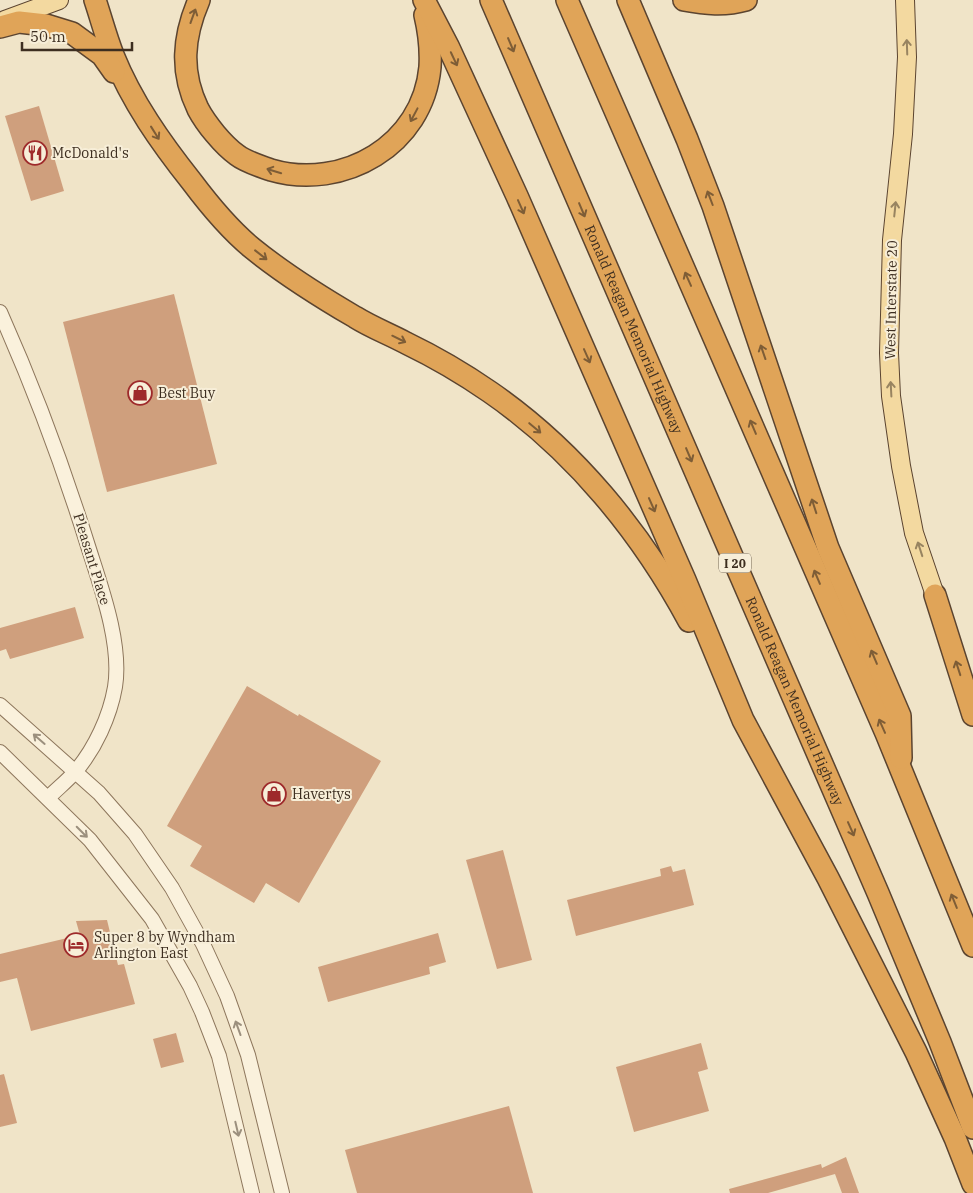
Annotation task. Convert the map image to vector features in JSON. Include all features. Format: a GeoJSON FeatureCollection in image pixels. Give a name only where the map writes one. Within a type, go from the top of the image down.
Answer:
{"type":"FeatureCollection","features":[{"type":"Feature","properties":{"kind":"highway"},"geometry":{"type":"LineString","coordinates":[[96,0],[113,56],[138,105]]}},
{"type":"Feature","properties":{"kind":"highway"},"geometry":{"type":"LineString","coordinates":[[199,0],[190,20],[185,55],[190,93],[206,124],[237,155],[262,167],[286,174],[309,176],[339,172],[366,162],[391,144],[408,125],[422,99],[430,68],[429,34],[423,0]]}},
{"type":"Feature","properties":{"kind":"highway"},"geometry":{"type":"LineString","coordinates":[[423,0],[452,55],[528,221],[677,562],[743,720]]}},
{"type":"Feature","properties":{"kind":"highway","name":"Ronald Reagan Memorial Highway"},"geometry":{"type":"LineString","coordinates":[[491,0],[878,893],[940,1042],[973,1128]]}},
{"type":"Feature","properties":{"kind":"highway"},"geometry":{"type":"LineString","coordinates":[[567,0],[901,771],[973,946]]}},
{"type":"Feature","properties":{"kind":"highway"},"geometry":{"type":"LineString","coordinates":[[628,0],[713,206],[828,548],[900,716],[901,771]]}},
{"type":"Feature","properties":{"kind":"highway"},"geometry":{"type":"LineString","coordinates":[[684,0],[710,5],[746,0]]}},
{"type":"Feature","properties":{"kind":"highway"},"geometry":{"type":"LineString","coordinates":[[0,27],[19,22],[46,25],[72,33],[102,55],[138,105],[161,142],[217,214],[250,246],[294,280],[357,319],[409,344],[491,393],[561,450],[618,512],[650,557],[685,612],[828,878],[916,1052],[945,1115],[973,1184]]}},
{"type":"Feature","properties":{"kind":"highway"},"geometry":{"type":"LineString","coordinates":[[935,595],[973,715]]}},
{"type":"Feature","properties":{"kind":"main road"},"geometry":{"type":"LineString","coordinates":[[0,22],[59,0]]}},
{"type":"Feature","properties":{"kind":"main road","name":"West Interstate 20"},"geometry":{"type":"LineString","coordinates":[[905,0],[907,57],[903,134],[892,240],[889,353],[891,396],[901,466],[914,533],[935,595]]}},
{"type":"Feature","properties":{"kind":"street","name":"Pleasant Place"},"geometry":{"type":"LineString","coordinates":[[0,312],[44,416],[75,502],[103,592],[115,647],[117,668],[115,688],[96,742],[75,772],[48,798]]}},
{"type":"Feature","properties":{"kind":"street"},"geometry":{"type":"LineString","coordinates":[[0,705],[99,793],[135,834],[172,888],[203,944],[227,996],[248,1055],[282,1193]]}},
{"type":"Feature","properties":{"kind":"street"},"geometry":{"type":"LineString","coordinates":[[0,752],[90,840],[152,919],[190,986],[219,1056],[252,1193]]}},
{"type":"Feature","properties":{"kind":"building","name":"McDonald's"},"geometry":{"type":"Polygon","coordinates":[[[39,106],[64,191],[31,201],[5,116],[39,106]]]}},
{"type":"Feature","properties":{"kind":"building","name":"Best Buy"},"geometry":{"type":"Polygon","coordinates":[[[174,294],[217,464],[107,492],[63,322],[174,294]]]}},
{"type":"Feature","properties":{"kind":"building"},"geometry":{"type":"Polygon","coordinates":[[[75,607],[84,638],[10,659],[6,649],[0,651],[0,628],[75,607]]]}},
{"type":"Feature","properties":{"kind":"building","name":"Havertys"},"geometry":{"type":"Polygon","coordinates":[[[247,686],[381,761],[299,903],[266,883],[254,903],[190,866],[202,846],[167,826],[247,686]]]}},
{"type":"Feature","properties":{"kind":"building"},"geometry":{"type":"Polygon","coordinates":[[[503,850],[532,960],[497,969],[466,860],[503,850]]]}},
{"type":"Feature","properties":{"kind":"building"},"geometry":{"type":"Polygon","coordinates":[[[671,866],[673,872],[685,869],[694,905],[576,936],[567,900],[661,876],[660,869],[671,866]]]}},
{"type":"Feature","properties":{"kind":"building"},"geometry":{"type":"Polygon","coordinates":[[[107,920],[118,965],[124,964],[135,1004],[31,1031],[17,978],[0,982],[0,954],[80,935],[76,921],[107,920]]]}},
{"type":"Feature","properties":{"kind":"building"},"geometry":{"type":"Polygon","coordinates":[[[438,933],[446,962],[429,967],[430,974],[328,1002],[318,967],[438,933]]]}},
{"type":"Feature","properties":{"kind":"building"},"geometry":{"type":"Polygon","coordinates":[[[176,1033],[184,1062],[161,1068],[153,1039],[176,1033]]]}},
{"type":"Feature","properties":{"kind":"building"},"geometry":{"type":"Polygon","coordinates":[[[701,1043],[708,1069],[698,1072],[709,1111],[634,1132],[616,1067],[701,1043]]]}},
{"type":"Feature","properties":{"kind":"building"},"geometry":{"type":"Polygon","coordinates":[[[4,1074],[17,1123],[0,1127],[0,1075],[4,1074]]]}},
{"type":"Feature","properties":{"kind":"building"},"geometry":{"type":"Polygon","coordinates":[[[509,1106],[533,1193],[357,1193],[345,1150],[509,1106]]]}},
{"type":"Feature","properties":{"kind":"building"},"geometry":{"type":"Polygon","coordinates":[[[846,1157],[859,1193],[842,1193],[835,1174],[768,1193],[730,1193],[729,1189],[821,1164],[822,1168],[846,1157]]]}},
{"type":"Feature","properties":{"kind":"place","name":"McDonald's"},"geometry":{"type":"Point","coordinates":[35,153]}},
{"type":"Feature","properties":{"kind":"place","name":"Best Buy"},"geometry":{"type":"Point","coordinates":[140,393]}},
{"type":"Feature","properties":{"kind":"place","name":"Havertys"},"geometry":{"type":"Point","coordinates":[274,794]}},
{"type":"Feature","properties":{"kind":"place","name":"Super 8 by Wyndham Arlington East"},"geometry":{"type":"Point","coordinates":[76,945]}}]}
